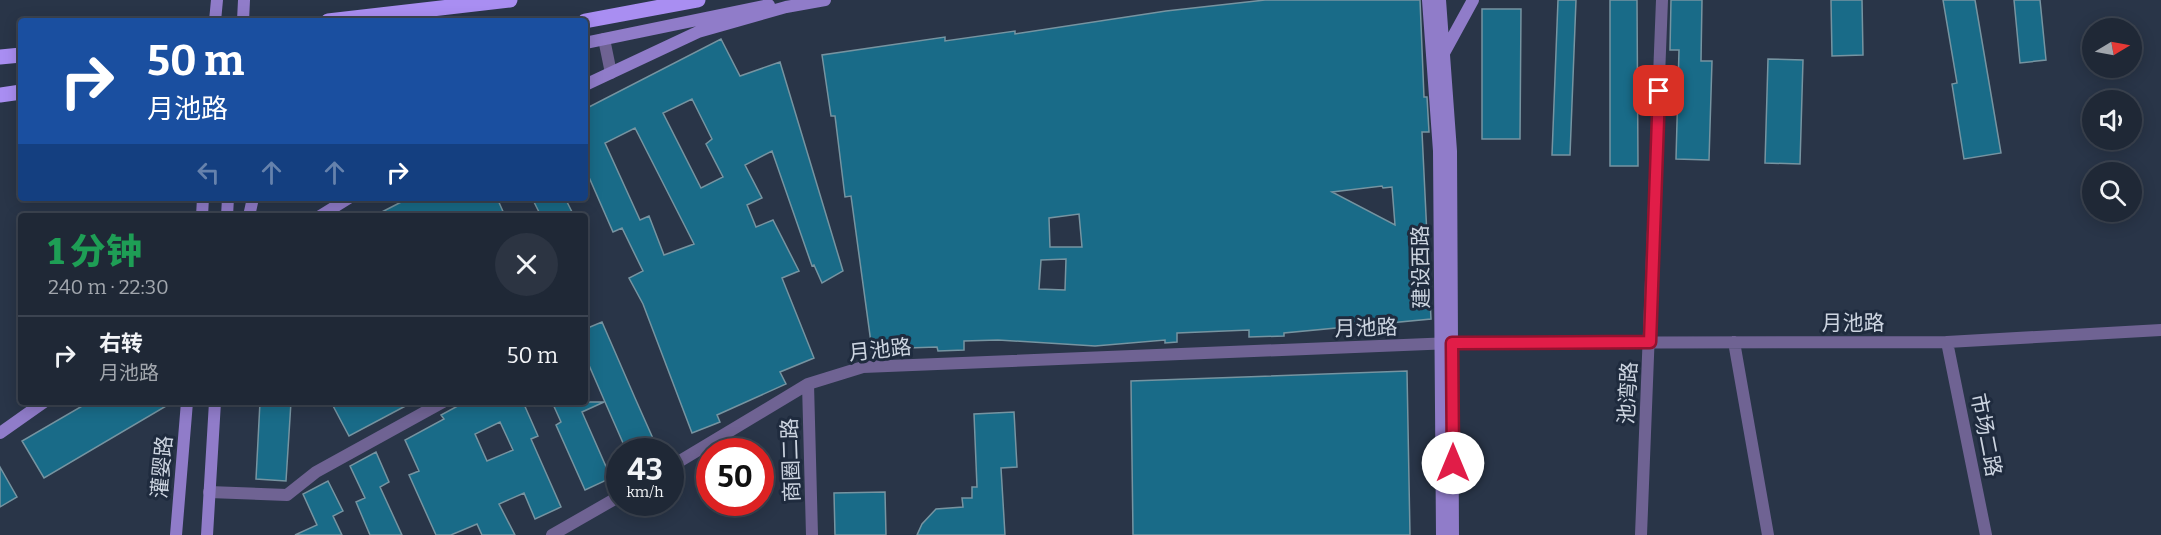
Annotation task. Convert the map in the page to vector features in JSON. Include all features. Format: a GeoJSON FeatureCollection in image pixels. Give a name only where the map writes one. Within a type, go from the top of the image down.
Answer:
{"type":"FeatureCollection","features":[{"type":"Feature","properties":{"kind":"main road"},"geometry":{"type":"LineString","coordinates":[[215,18],[217,0]]}},
{"type":"Feature","properties":{"kind":"main road"},"geometry":{"type":"LineString","coordinates":[[243,18],[244,0]]}},
{"type":"Feature","properties":{"kind":"main road"},"geometry":{"type":"LineString","coordinates":[[354,18],[510,0]]}},
{"type":"Feature","properties":{"kind":"main road"},"geometry":{"type":"LineString","coordinates":[[588,20],[698,0]]}},
{"type":"Feature","properties":{"kind":"main road"},"geometry":{"type":"LineString","coordinates":[[588,42],[713,15],[798,0]]}},
{"type":"Feature","properties":{"kind":"main road"},"geometry":{"type":"LineString","coordinates":[[588,84],[698,32],[786,7],[825,0]]}},
{"type":"Feature","properties":{"kind":"main road","name":"建设西路"},"geometry":{"type":"LineString","coordinates":[[1428,0],[1439,152],[1454,535]]}},
{"type":"Feature","properties":{"kind":"main road","name":"建设西路"},"geometry":{"type":"LineString","coordinates":[[1440,0],[1451,151],[1442,535]]}},
{"type":"Feature","properties":{"kind":"main road"},"geometry":{"type":"LineString","coordinates":[[1444,54],[1473,0]]}},
{"type":"Feature","properties":{"kind":"main road"},"geometry":{"type":"LineString","coordinates":[[0,57],[18,55]]}},
{"type":"Feature","properties":{"kind":"main road"},"geometry":{"type":"LineString","coordinates":[[0,95],[18,92]]}},
{"type":"Feature","properties":{"kind":"main road"},"geometry":{"type":"LineString","coordinates":[[325,213],[344,201]]}},
{"type":"Feature","properties":{"kind":"main road"},"geometry":{"type":"LineString","coordinates":[[0,433],[40,405]]}},
{"type":"Feature","properties":{"kind":"main road","name":"灌婴路"},"geometry":{"type":"LineString","coordinates":[[176,535],[188,405]]}},
{"type":"Feature","properties":{"kind":"main road"},"geometry":{"type":"LineString","coordinates":[[207,535],[215,405]]}},
{"type":"Feature","properties":{"kind":"street","name":"池湾路"},"geometry":{"type":"LineString","coordinates":[[1641,535],[1662,0]]}},
{"type":"Feature","properties":{"kind":"street"},"geometry":{"type":"LineString","coordinates":[[604,39],[611,73]]}},
{"type":"Feature","properties":{"kind":"street","name":"月池路"},"geometry":{"type":"LineString","coordinates":[[684,459],[808,384],[862,367],[1447,344],[1947,342],[2161,330]]}},
{"type":"Feature","properties":{"kind":"street"},"geometry":{"type":"LineString","coordinates":[[1734,342],[1768,535]]}},
{"type":"Feature","properties":{"kind":"street","name":"市场二路"},"geometry":{"type":"LineString","coordinates":[[1947,342],[1986,535]]}},
{"type":"Feature","properties":{"kind":"street","name":"商圈二路"},"geometry":{"type":"LineString","coordinates":[[808,384],[812,535]]}},
{"type":"Feature","properties":{"kind":"street"},"geometry":{"type":"LineString","coordinates":[[209,492],[287,495],[316,472],[438,405]]}},
{"type":"Feature","properties":{"kind":"street"},"geometry":{"type":"LineString","coordinates":[[552,535],[606,504]]}},
{"type":"Feature","properties":{"kind":"building"},"geometry":{"type":"Polygon","coordinates":[[[1265,0],[1420,0],[1424,97],[1427,97],[1429,132],[1422,132],[1431,319],[1284,333],[1284,336],[1249,337],[1249,330],[1177,333],[1177,342],[1165,343],[1165,340],[1095,346],[998,340],[964,341],[964,350],[938,351],[937,347],[907,348],[907,343],[872,350],[851,196],[845,197],[835,116],[831,116],[822,55],[945,37],[945,41],[1015,31],[1015,34],[1166,11],[1265,0]],[[1382,186],[1332,192],[1395,225],[1392,187],[1383,188],[1382,186]],[[1079,214],[1049,218],[1050,247],[1082,247],[1079,214]],[[1066,259],[1041,260],[1039,289],[1065,290],[1066,259]]]}},
{"type":"Feature","properties":{"kind":"building"},"geometry":{"type":"Polygon","coordinates":[[[1558,0],[1576,0],[1570,155],[1552,155],[1558,0]]]}},
{"type":"Feature","properties":{"kind":"building"},"geometry":{"type":"Polygon","coordinates":[[[1610,0],[1637,0],[1638,166],[1610,166],[1610,0]]]}},
{"type":"Feature","properties":{"kind":"building"},"geometry":{"type":"Polygon","coordinates":[[[1671,0],[1702,0],[1701,61],[1712,61],[1709,160],[1676,159],[1679,50],[1670,50],[1671,0]]]}},
{"type":"Feature","properties":{"kind":"building"},"geometry":{"type":"Polygon","coordinates":[[[1831,0],[1862,0],[1863,55],[1832,56],[1831,0]]]}},
{"type":"Feature","properties":{"kind":"building"},"geometry":{"type":"Polygon","coordinates":[[[1943,0],[1975,0],[2001,153],[1964,159],[1952,84],[1957,83],[1943,0]]]}},
{"type":"Feature","properties":{"kind":"building"},"geometry":{"type":"Polygon","coordinates":[[[2014,0],[2040,0],[2046,60],[2020,63],[2014,0]]]}},
{"type":"Feature","properties":{"kind":"building"},"geometry":{"type":"Polygon","coordinates":[[[1482,9],[1521,9],[1520,139],[1482,139],[1482,9]]]}},
{"type":"Feature","properties":{"kind":"building"},"geometry":{"type":"Polygon","coordinates":[[[721,39],[740,76],[780,62],[843,271],[822,283],[814,265],[812,266],[772,151],[745,165],[762,198],[747,205],[756,227],[773,220],[799,271],[782,278],[814,358],[780,372],[786,384],[717,415],[720,422],[692,433],[643,304],[629,278],[643,271],[622,228],[613,232],[588,175],[588,107],[721,39]],[[692,99],[663,113],[701,188],[723,177],[706,144],[712,139],[692,99]],[[635,128],[605,143],[640,220],[649,216],[664,255],[694,244],[635,128]]]}},
{"type":"Feature","properties":{"kind":"building"},"geometry":{"type":"Polygon","coordinates":[[[1768,59],[1803,60],[1800,164],[1765,163],[1768,59]]]}},
{"type":"Feature","properties":{"kind":"building"},"geometry":{"type":"Polygon","coordinates":[[[403,201],[498,201],[504,213],[380,213],[403,201]]]}},
{"type":"Feature","properties":{"kind":"building"},"geometry":{"type":"Polygon","coordinates":[[[534,201],[566,201],[572,213],[540,213],[534,201]]]}},
{"type":"Feature","properties":{"kind":"building"},"geometry":{"type":"Polygon","coordinates":[[[602,322],[653,438],[621,438],[588,363],[588,328],[602,322]]]}},
{"type":"Feature","properties":{"kind":"building"},"geometry":{"type":"Polygon","coordinates":[[[1407,371],[1410,535],[1133,535],[1131,381],[1407,371]]]}},
{"type":"Feature","properties":{"kind":"building"},"geometry":{"type":"Polygon","coordinates":[[[588,402],[604,402],[582,412],[606,467],[606,480],[585,490],[556,425],[561,422],[553,405],[588,405],[588,402]]]}},
{"type":"Feature","properties":{"kind":"building"},"geometry":{"type":"Polygon","coordinates":[[[84,405],[168,405],[44,478],[22,441],[84,405]]]}},
{"type":"Feature","properties":{"kind":"building"},"geometry":{"type":"Polygon","coordinates":[[[260,405],[291,405],[286,481],[256,479],[260,405]]]}},
{"type":"Feature","properties":{"kind":"building"},"geometry":{"type":"Polygon","coordinates":[[[333,405],[407,405],[349,436],[333,405]]]}},
{"type":"Feature","properties":{"kind":"building"},"geometry":{"type":"Polygon","coordinates":[[[459,405],[524,405],[538,436],[531,439],[561,507],[535,519],[524,493],[499,504],[515,535],[482,535],[477,524],[451,535],[436,535],[409,475],[419,471],[405,440],[444,419],[441,415],[459,405]],[[500,422],[475,434],[487,461],[513,450],[500,422]]]}},
{"type":"Feature","properties":{"kind":"building"},"geometry":{"type":"Polygon","coordinates":[[[1014,412],[1017,467],[1001,468],[1005,535],[917,535],[922,524],[936,509],[963,507],[962,498],[972,498],[972,487],[977,487],[974,414],[1014,412]]]}},
{"type":"Feature","properties":{"kind":"building"},"geometry":{"type":"Polygon","coordinates":[[[376,452],[389,482],[380,487],[402,535],[370,535],[356,502],[365,498],[350,466],[376,452]]]}},
{"type":"Feature","properties":{"kind":"building"},"geometry":{"type":"Polygon","coordinates":[[[0,467],[17,497],[0,507],[0,467]]]}},
{"type":"Feature","properties":{"kind":"building"},"geometry":{"type":"Polygon","coordinates":[[[328,481],[343,511],[333,516],[342,535],[295,535],[317,525],[303,494],[328,481]]]}},
{"type":"Feature","properties":{"kind":"building"},"geometry":{"type":"Polygon","coordinates":[[[885,492],[886,535],[835,535],[834,493],[885,492]]]}},
{"type":"Feature","properties":{"kind":"route"},"geometry":{"type":"LineString","coordinates":[[1453,463],[1452,343],[1650,342],[1659,91]]}}]}
